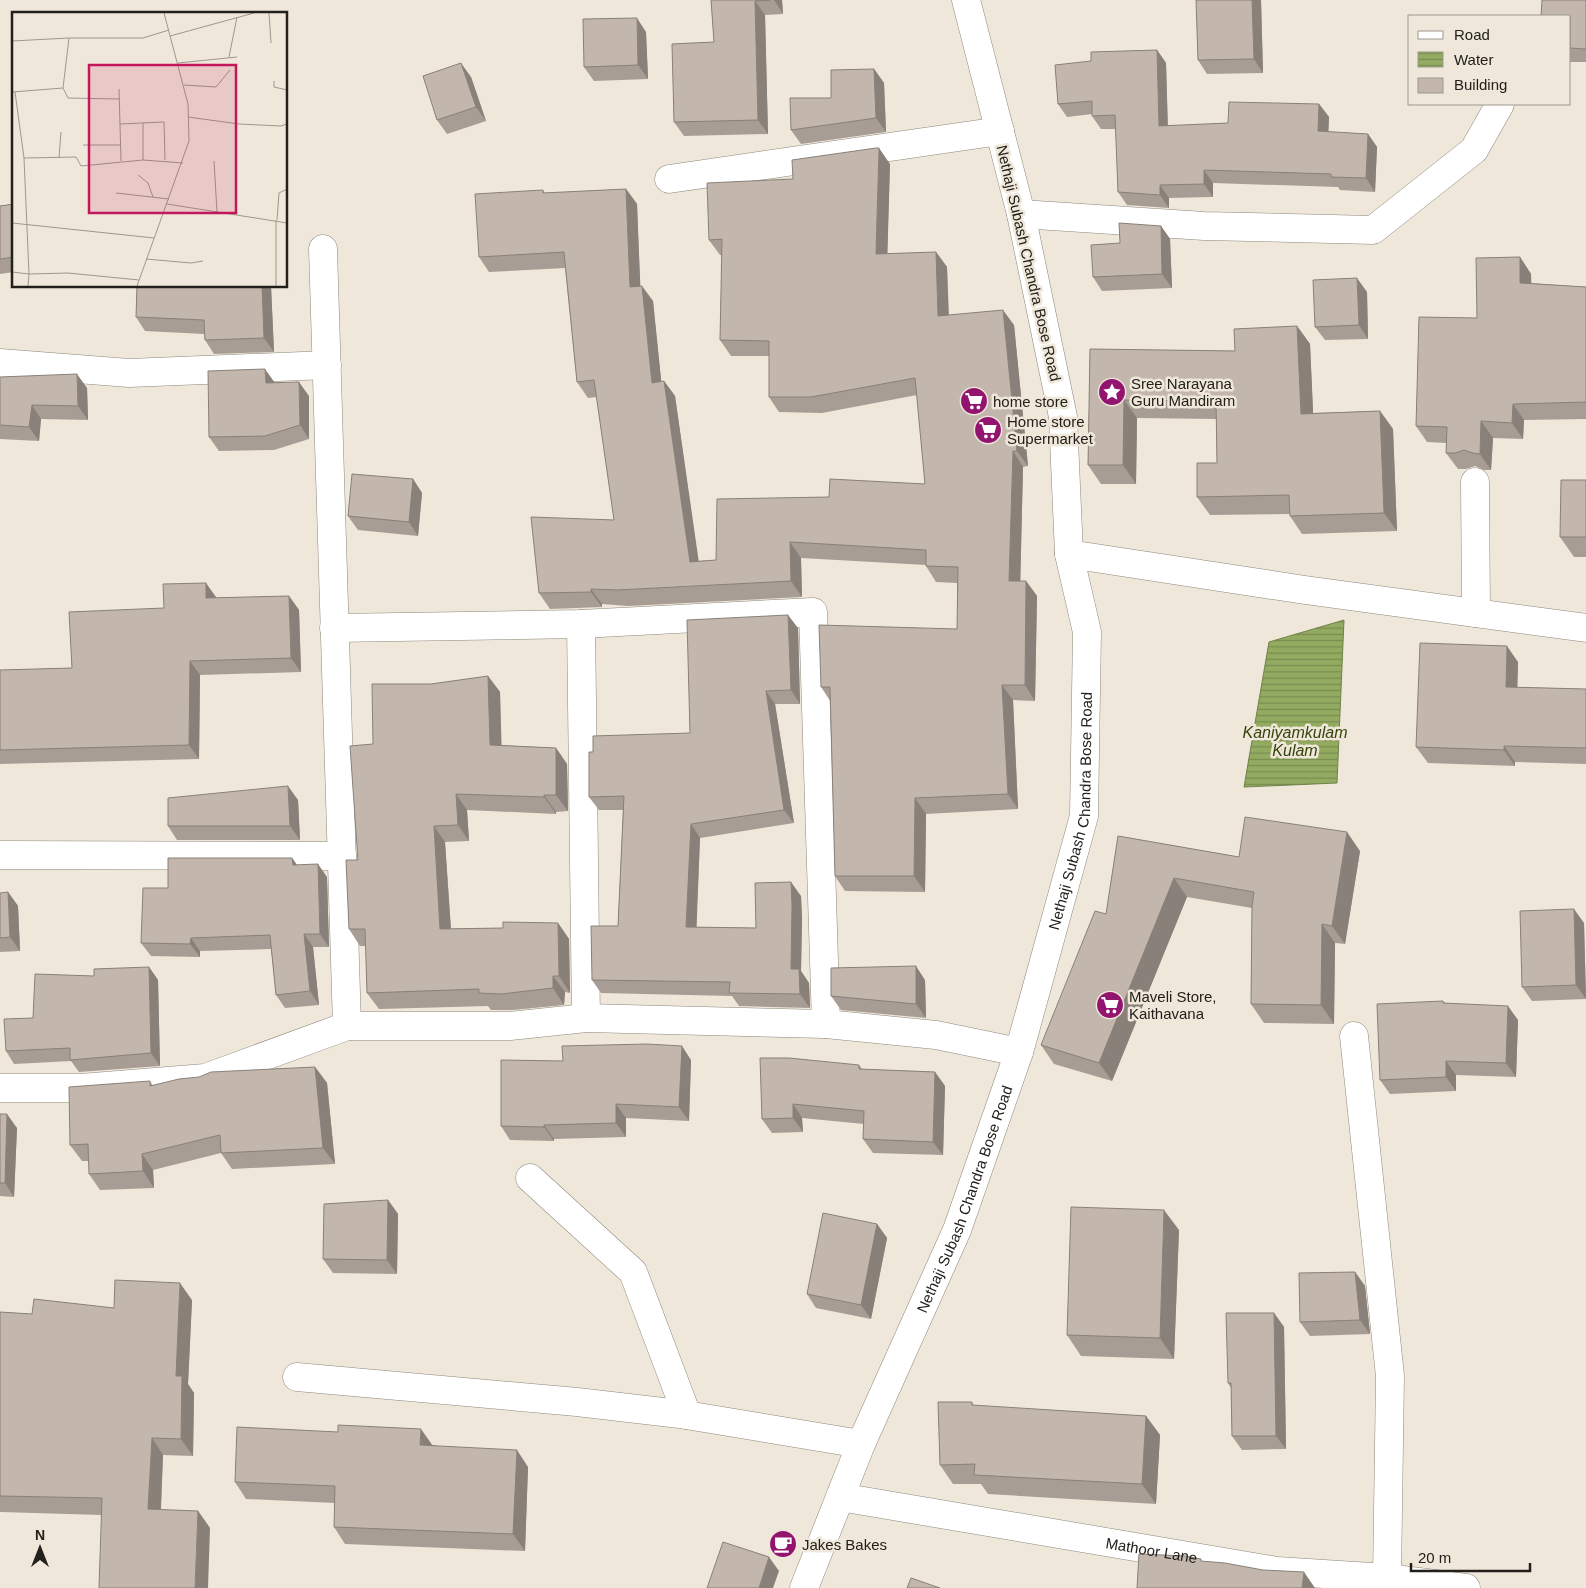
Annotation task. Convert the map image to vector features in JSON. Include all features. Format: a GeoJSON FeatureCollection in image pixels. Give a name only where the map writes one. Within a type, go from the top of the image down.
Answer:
{"type":"FeatureCollection","features":[{"type":"Feature","properties":{"kind":"street","name":"Nethaji Subash Chandra Bose Road"},"geometry":{"type":"LineString","coordinates":[[804,1588],[861,1444],[957,1230],[1019,1052],[1084,816],[1088,632],[1069,554],[1063,417],[1021,214],[966,0]]}},
{"type":"Feature","properties":{"kind":"street"},"geometry":{"type":"LineString","coordinates":[[1021,214],[1204,226],[1373,230],[1474,150],[1499,105]]}},
{"type":"Feature","properties":{"kind":"street"},"geometry":{"type":"LineString","coordinates":[[669,179],[1000,131]]}},
{"type":"Feature","properties":{"kind":"street"},"geometry":{"type":"LineString","coordinates":[[323,249],[347,1026]]}},
{"type":"Feature","properties":{"kind":"street"},"geometry":{"type":"LineString","coordinates":[[0,363],[129,373],[326,365]]}},
{"type":"Feature","properties":{"kind":"street"},"geometry":{"type":"LineString","coordinates":[[1475,482],[1476,613]]}},
{"type":"Feature","properties":{"kind":"street"},"geometry":{"type":"LineString","coordinates":[[1069,554],[1305,590],[1586,628]]}},
{"type":"Feature","properties":{"kind":"street"},"geometry":{"type":"LineString","coordinates":[[334,628],[581,624],[812,612],[826,1024]]}},
{"type":"Feature","properties":{"kind":"street"},"geometry":{"type":"LineString","coordinates":[[581,624],[586,1018]]}},
{"type":"Feature","properties":{"kind":"street"},"geometry":{"type":"LineString","coordinates":[[0,855],[342,856]]}},
{"type":"Feature","properties":{"kind":"street"},"geometry":{"type":"LineString","coordinates":[[0,1088],[81,1088],[205,1078],[347,1026],[510,1026],[586,1018],[826,1024],[936,1035],[1019,1052]]}},
{"type":"Feature","properties":{"kind":"street"},"geometry":{"type":"LineString","coordinates":[[1354,1036],[1390,1376],[1386,1578]]}},
{"type":"Feature","properties":{"kind":"street"},"geometry":{"type":"LineString","coordinates":[[530,1178],[633,1272],[687,1415]]}},
{"type":"Feature","properties":{"kind":"street"},"geometry":{"type":"LineString","coordinates":[[297,1377],[577,1402],[687,1415],[861,1444]]}},
{"type":"Feature","properties":{"kind":"street","name":"Mathoor Lane"},"geometry":{"type":"LineString","coordinates":[[840,1497],[1277,1571],[1386,1578],[1466,1588]]}},
{"type":"Feature","properties":{"kind":"water","name":"Kaniyamkulam Kulam"},"geometry":{"type":"Polygon","coordinates":[[[1344,620],[1337,783],[1244,787],[1269,642],[1344,620]]]}},
{"type":"Feature","properties":{"kind":"building"},"geometry":{"type":"Polygon","coordinates":[[[711,0],[770,0],[755,1],[758,120],[674,122],[672,44],[714,42],[711,0]]]}},
{"type":"Feature","properties":{"kind":"building"},"geometry":{"type":"Polygon","coordinates":[[[1196,0],[1252,0],[1254,59],[1198,60],[1196,0]]]}},
{"type":"Feature","properties":{"kind":"building"},"geometry":{"type":"Polygon","coordinates":[[[1542,0],[1586,0],[1586,49],[1571,48],[1571,15],[1541,15],[1542,0]]]}},
{"type":"Feature","properties":{"kind":"building"},"geometry":{"type":"Polygon","coordinates":[[[637,18],[638,65],[584,67],[583,19],[637,18]]]}},
{"type":"Feature","properties":{"kind":"building"},"geometry":{"type":"Polygon","coordinates":[[[1157,50],[1159,126],[1228,123],[1229,102],[1319,104],[1318,131],[1368,134],[1366,178],[1331,177],[1331,174],[1204,170],[1204,184],[1160,185],[1160,195],[1118,192],[1115,115],[1092,116],[1092,101],[1058,104],[1055,65],[1091,61],[1091,52],[1157,50]]]}},
{"type":"Feature","properties":{"kind":"building"},"geometry":{"type":"Polygon","coordinates":[[[461,63],[476,107],[437,120],[423,76],[461,63]]]}},
{"type":"Feature","properties":{"kind":"building"},"geometry":{"type":"Polygon","coordinates":[[[874,69],[876,118],[791,130],[790,98],[831,98],[831,70],[874,69]]]}},
{"type":"Feature","properties":{"kind":"building"},"geometry":{"type":"Polygon","coordinates":[[[879,148],[876,254],[936,252],[938,316],[1003,310],[1017,451],[1013,451],[1009,581],[1026,581],[1025,685],[1002,685],[1008,794],[915,798],[914,876],[835,876],[830,687],[821,687],[819,625],[957,629],[958,567],[926,566],[926,550],[790,542],[791,581],[617,590],[591,589],[591,592],[539,593],[531,517],[614,520],[594,380],[577,382],[564,252],[479,257],[475,194],[543,190],[543,193],[626,189],[630,287],[642,286],[652,383],[664,381],[690,562],[716,560],[717,499],[829,497],[830,479],[925,484],[915,378],[811,397],[769,397],[769,341],[720,340],[722,239],[709,240],[707,183],[793,179],[792,160],[879,148]]]}},
{"type":"Feature","properties":{"kind":"building"},"geometry":{"type":"Polygon","coordinates":[[[12,204],[12,257],[0,259],[0,206],[12,204]]]}},
{"type":"Feature","properties":{"kind":"building"},"geometry":{"type":"Polygon","coordinates":[[[1119,223],[1161,226],[1162,274],[1093,277],[1091,245],[1120,243],[1119,223]]]}},
{"type":"Feature","properties":{"kind":"building"},"geometry":{"type":"Polygon","coordinates":[[[1520,257],[1520,283],[1586,287],[1586,402],[1513,404],[1512,423],[1481,421],[1480,454],[1464,450],[1446,453],[1447,427],[1416,426],[1419,317],[1477,318],[1476,258],[1520,257]]]}},
{"type":"Feature","properties":{"kind":"building"},"geometry":{"type":"Polygon","coordinates":[[[1357,278],[1359,325],[1315,327],[1313,280],[1357,278]]]}},
{"type":"Feature","properties":{"kind":"building"},"geometry":{"type":"Polygon","coordinates":[[[137,288],[262,288],[264,338],[205,340],[204,320],[136,317],[137,288]]]}},
{"type":"Feature","properties":{"kind":"building"},"geometry":{"type":"Polygon","coordinates":[[[1297,326],[1301,414],[1380,411],[1384,513],[1290,516],[1289,495],[1197,497],[1197,463],[1217,463],[1216,401],[1124,400],[1123,465],[1088,465],[1090,349],[1235,351],[1234,329],[1297,326]]]}},
{"type":"Feature","properties":{"kind":"building"},"geometry":{"type":"Polygon","coordinates":[[[265,369],[266,383],[299,382],[300,425],[265,436],[209,437],[208,371],[265,369]]]}},
{"type":"Feature","properties":{"kind":"building"},"geometry":{"type":"Polygon","coordinates":[[[77,374],[78,406],[32,405],[29,427],[0,425],[0,377],[77,374]]]}},
{"type":"Feature","properties":{"kind":"building"},"geometry":{"type":"Polygon","coordinates":[[[352,474],[413,479],[409,522],[348,516],[352,474]]]}},
{"type":"Feature","properties":{"kind":"building"},"geometry":{"type":"Polygon","coordinates":[[[1561,480],[1586,480],[1586,537],[1560,537],[1561,480]]]}},
{"type":"Feature","properties":{"kind":"building"},"geometry":{"type":"Polygon","coordinates":[[[206,583],[206,598],[289,596],[291,658],[190,661],[189,745],[0,750],[0,670],[72,668],[69,612],[164,608],[163,584],[206,583]]]}},
{"type":"Feature","properties":{"kind":"building"},"geometry":{"type":"Polygon","coordinates":[[[788,615],[791,690],[766,691],[784,810],[691,824],[686,927],[756,928],[755,883],[791,882],[791,969],[799,969],[800,994],[729,993],[730,982],[592,980],[591,926],[618,926],[624,796],[589,797],[589,752],[593,752],[593,736],[690,733],[687,620],[788,615]]]}},
{"type":"Feature","properties":{"kind":"building"},"geometry":{"type":"Polygon","coordinates":[[[1420,643],[1507,646],[1506,687],[1586,689],[1586,748],[1504,746],[1504,750],[1416,747],[1420,643]]]}},
{"type":"Feature","properties":{"kind":"building"},"geometry":{"type":"Polygon","coordinates":[[[488,676],[490,745],[556,748],[556,795],[544,795],[544,797],[456,794],[458,825],[434,826],[440,929],[503,928],[503,922],[558,923],[559,976],[553,976],[553,988],[501,994],[479,993],[479,989],[367,993],[365,929],[349,929],[346,860],[358,860],[350,746],[373,744],[372,684],[431,684],[488,676]]]}},
{"type":"Feature","properties":{"kind":"building"},"geometry":{"type":"Polygon","coordinates":[[[288,786],[290,826],[168,826],[168,798],[288,786]]]}},
{"type":"Feature","properties":{"kind":"building"},"geometry":{"type":"Polygon","coordinates":[[[1245,817],[1347,832],[1332,926],[1322,924],[1321,1005],[1251,1004],[1252,906],[1254,892],[1174,878],[1099,1063],[1041,1045],[1095,911],[1106,914],[1118,836],[1239,857],[1245,817]]]}},
{"type":"Feature","properties":{"kind":"building"},"geometry":{"type":"Polygon","coordinates":[[[168,858],[292,858],[293,865],[318,864],[320,934],[304,934],[310,991],[276,995],[270,935],[191,938],[190,944],[141,943],[143,888],[168,888],[168,858]]]}},
{"type":"Feature","properties":{"kind":"building"},"geometry":{"type":"Polygon","coordinates":[[[8,892],[10,937],[0,938],[0,893],[8,892]]]}},
{"type":"Feature","properties":{"kind":"building"},"geometry":{"type":"Polygon","coordinates":[[[1574,909],[1576,985],[1522,987],[1520,911],[1574,909]]]}},
{"type":"Feature","properties":{"kind":"building"},"geometry":{"type":"Polygon","coordinates":[[[916,966],[916,1004],[831,996],[831,968],[916,966]]]}},
{"type":"Feature","properties":{"kind":"building"},"geometry":{"type":"Polygon","coordinates":[[[149,967],[151,1053],[70,1060],[70,1048],[6,1051],[4,1019],[33,1018],[35,974],[94,976],[94,969],[149,967]]]}},
{"type":"Feature","properties":{"kind":"building"},"geometry":{"type":"Polygon","coordinates":[[[1443,1001],[1443,1003],[1508,1006],[1506,1063],[1446,1061],[1446,1077],[1380,1080],[1377,1004],[1443,1001]]]}},
{"type":"Feature","properties":{"kind":"building"},"geometry":{"type":"Polygon","coordinates":[[[647,1044],[682,1046],[679,1107],[616,1104],[616,1123],[544,1125],[544,1127],[501,1126],[501,1060],[563,1061],[562,1046],[647,1044]]]}},
{"type":"Feature","properties":{"kind":"building"},"geometry":{"type":"Polygon","coordinates":[[[760,1058],[789,1058],[859,1065],[859,1069],[935,1072],[933,1142],[863,1139],[864,1111],[793,1104],[793,1118],[762,1119],[760,1058]]]}},
{"type":"Feature","properties":{"kind":"building"},"geometry":{"type":"Polygon","coordinates":[[[315,1067],[323,1148],[221,1153],[220,1135],[142,1154],[143,1171],[89,1174],[88,1144],[70,1145],[69,1087],[150,1081],[150,1086],[179,1079],[199,1077],[211,1072],[315,1067]]]}},
{"type":"Feature","properties":{"kind":"building"},"geometry":{"type":"Polygon","coordinates":[[[0,1114],[7,1114],[5,1183],[0,1183],[0,1114]]]}},
{"type":"Feature","properties":{"kind":"building"},"geometry":{"type":"Polygon","coordinates":[[[388,1200],[387,1260],[323,1259],[324,1204],[388,1200]]]}},
{"type":"Feature","properties":{"kind":"building"},"geometry":{"type":"Polygon","coordinates":[[[1071,1207],[1164,1210],[1160,1338],[1067,1335],[1071,1207]]]}},
{"type":"Feature","properties":{"kind":"building"},"geometry":{"type":"Polygon","coordinates":[[[823,1213],[877,1224],[861,1305],[807,1294],[823,1213]]]}},
{"type":"Feature","properties":{"kind":"building"},"geometry":{"type":"Polygon","coordinates":[[[1355,1272],[1360,1320],[1300,1322],[1299,1273],[1355,1272]]]}},
{"type":"Feature","properties":{"kind":"building"},"geometry":{"type":"Polygon","coordinates":[[[115,1280],[180,1283],[176,1376],[182,1376],[181,1439],[152,1438],[148,1509],[198,1511],[195,1588],[99,1588],[102,1498],[0,1496],[0,1312],[32,1314],[34,1299],[114,1308],[115,1280]]]}},
{"type":"Feature","properties":{"kind":"building"},"geometry":{"type":"Polygon","coordinates":[[[1226,1313],[1274,1313],[1276,1436],[1232,1436],[1231,1383],[1228,1383],[1226,1313]]]}},
{"type":"Feature","properties":{"kind":"building"},"geometry":{"type":"Polygon","coordinates":[[[938,1402],[972,1402],[972,1405],[1146,1416],[1142,1484],[974,1475],[975,1464],[940,1465],[938,1402]]]}},
{"type":"Feature","properties":{"kind":"building"},"geometry":{"type":"Polygon","coordinates":[[[338,1425],[421,1429],[420,1445],[517,1450],[513,1534],[334,1527],[335,1486],[235,1482],[237,1427],[338,1432],[338,1425]]]}},
{"type":"Feature","properties":{"kind":"building"},"geometry":{"type":"Polygon","coordinates":[[[723,1542],[769,1557],[759,1588],[707,1588],[723,1542]]]}},
{"type":"Feature","properties":{"kind":"building"},"geometry":{"type":"Polygon","coordinates":[[[1139,1554],[1185,1556],[1201,1559],[1201,1561],[1263,1570],[1304,1572],[1302,1588],[1137,1588],[1139,1554]]]}},
{"type":"Feature","properties":{"kind":"building"},"geometry":{"type":"Polygon","coordinates":[[[911,1578],[940,1588],[907,1588],[911,1578]]]}},
{"type":"Feature","properties":{"kind":"place","name":"Sree Narayana Guru Mandiram"},"geometry":{"type":"Point","coordinates":[1112,392]}},
{"type":"Feature","properties":{"kind":"place","name":"home store"},"geometry":{"type":"Point","coordinates":[974,401]}},
{"type":"Feature","properties":{"kind":"place","name":"Home store Supermarket"},"geometry":{"type":"Point","coordinates":[988,430]}},
{"type":"Feature","properties":{"kind":"place","name":"Maveli Store, Kaithavana"},"geometry":{"type":"Point","coordinates":[1110,1005]}},
{"type":"Feature","properties":{"kind":"place","name":"Jakes Bakes"},"geometry":{"type":"Point","coordinates":[783,1544]}}]}
